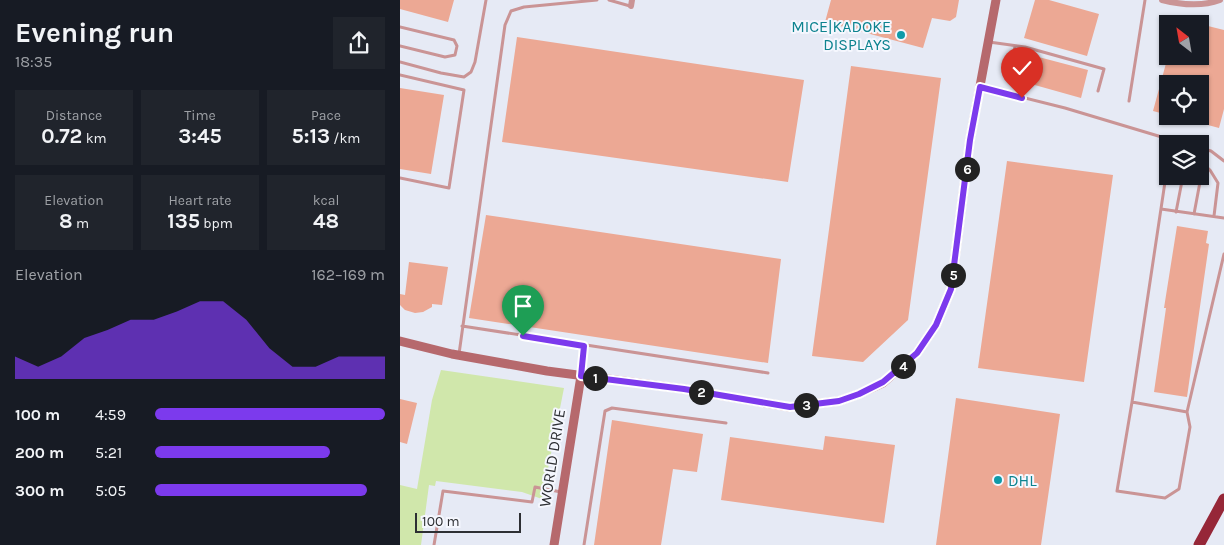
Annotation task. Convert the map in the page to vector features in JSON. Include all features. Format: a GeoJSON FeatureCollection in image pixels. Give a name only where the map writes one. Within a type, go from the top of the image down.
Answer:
{"type":"FeatureCollection","features":[{"type":"Feature","properties":{"kind":"highway"},"geometry":{"type":"LineString","coordinates":[[1198,545],[1224,499]]}},
{"type":"Feature","properties":{"kind":"street"},"geometry":{"type":"LineString","coordinates":[[400,342],[459,355],[581,376],[684,389],[790,407],[839,401],[859,394],[883,382],[917,353],[936,325],[951,289],[970,140],[996,0]]}},
{"type":"Feature","properties":{"kind":"street"},"geometry":{"type":"LineString","coordinates":[[1162,0],[1180,5],[1208,4],[1220,0]]}},
{"type":"Feature","properties":{"kind":"street","name":"WORLD DRIVE"},"geometry":{"type":"LineString","coordinates":[[556,544],[562,492],[581,376]]}},
{"type":"Feature","properties":{"kind":"lane"},"geometry":{"type":"LineString","coordinates":[[400,62],[441,74],[464,77],[470,72],[475,62],[486,0]]}},
{"type":"Feature","properties":{"kind":"lane"},"geometry":{"type":"LineString","coordinates":[[459,355],[505,25],[511,11],[524,7],[597,0]]}},
{"type":"Feature","properties":{"kind":"lane"},"geometry":{"type":"LineString","coordinates":[[610,0],[632,3]]}},
{"type":"Feature","properties":{"kind":"lane"},"geometry":{"type":"LineString","coordinates":[[1129,101],[1145,0]]}},
{"type":"Feature","properties":{"kind":"lane"},"geometry":{"type":"LineString","coordinates":[[400,27],[454,40],[457,46],[455,55],[445,57],[400,46]]}},
{"type":"Feature","properties":{"kind":"lane"},"geometry":{"type":"LineString","coordinates":[[988,42],[1015,46],[1104,69],[1098,91]]}},
{"type":"Feature","properties":{"kind":"lane"},"geometry":{"type":"LineString","coordinates":[[1010,72],[1015,46]]}},
{"type":"Feature","properties":{"kind":"lane"},"geometry":{"type":"LineString","coordinates":[[400,75],[464,90],[449,188],[400,178]]}},
{"type":"Feature","properties":{"kind":"lane"},"geometry":{"type":"LineString","coordinates":[[980,87],[1065,108],[1159,138]]}},
{"type":"Feature","properties":{"kind":"lane"},"geometry":{"type":"LineString","coordinates":[[1209,151],[1224,161]]}},
{"type":"Feature","properties":{"kind":"lane"},"geometry":{"type":"LineString","coordinates":[[1209,171],[1218,183],[1214,216]]}},
{"type":"Feature","properties":{"kind":"lane"},"geometry":{"type":"LineString","coordinates":[[1165,185],[1117,491],[1166,498],[1179,489],[1190,427],[1187,412],[1224,254]]}},
{"type":"Feature","properties":{"kind":"lane"},"geometry":{"type":"LineString","coordinates":[[1176,212],[1181,185]]}},
{"type":"Feature","properties":{"kind":"lane"},"geometry":{"type":"LineString","coordinates":[[1194,214],[1198,185]]}},
{"type":"Feature","properties":{"kind":"lane"},"geometry":{"type":"LineString","coordinates":[[1161,209],[1224,218]]}},
{"type":"Feature","properties":{"kind":"lane"},"geometry":{"type":"LineString","coordinates":[[462,326],[768,373]]}},
{"type":"Feature","properties":{"kind":"lane"},"geometry":{"type":"LineString","coordinates":[[581,376],[584,346]]}},
{"type":"Feature","properties":{"kind":"lane"},"geometry":{"type":"LineString","coordinates":[[1132,402],[1187,412]]}},
{"type":"Feature","properties":{"kind":"lane"},"geometry":{"type":"LineString","coordinates":[[584,545],[605,412],[612,408],[726,423]]}},
{"type":"Feature","properties":{"kind":"lane"},"geometry":{"type":"LineString","coordinates":[[434,545],[443,491],[532,502],[535,486],[562,492]]}},
{"type":"Feature","properties":{"kind":"green space"},"geometry":{"type":"Polygon","coordinates":[[[441,370],[564,388],[542,499],[522,492],[436,481],[435,486],[429,485],[421,545],[400,545],[400,485],[417,489],[432,400],[441,370]]]}},
{"type":"Feature","properties":{"kind":"building"},"geometry":{"type":"Polygon","coordinates":[[[400,0],[454,0],[448,22],[400,9],[400,0]]]}},
{"type":"Feature","properties":{"kind":"building","name":"MICE|KADOKE DISPLAYS"},"geometry":{"type":"Polygon","coordinates":[[[831,0],[959,0],[956,17],[950,21],[932,18],[923,48],[825,22],[831,0]]]}},
{"type":"Feature","properties":{"kind":"building"},"geometry":{"type":"Polygon","coordinates":[[[1035,0],[1049,0],[1099,14],[1087,56],[1024,38],[1035,0]]]}},
{"type":"Feature","properties":{"kind":"building"},"geometry":{"type":"Polygon","coordinates":[[[1209,26],[1224,30],[1224,109],[1219,128],[1208,125],[1209,75],[1163,75],[1166,65],[1209,65],[1209,26]]]}},
{"type":"Feature","properties":{"kind":"building"},"geometry":{"type":"Polygon","coordinates":[[[517,37],[804,80],[788,182],[502,142],[517,37]]]}},
{"type":"Feature","properties":{"kind":"building"},"geometry":{"type":"Polygon","coordinates":[[[1031,55],[1088,70],[1081,98],[1024,82],[1031,55]]]}},
{"type":"Feature","properties":{"kind":"building"},"geometry":{"type":"Polygon","coordinates":[[[851,66],[941,78],[908,320],[863,362],[812,356],[851,66]]]}},
{"type":"Feature","properties":{"kind":"building"},"geometry":{"type":"Polygon","coordinates":[[[400,88],[444,95],[431,174],[400,169],[400,88]]]}},
{"type":"Feature","properties":{"kind":"building"},"geometry":{"type":"Polygon","coordinates":[[[1159,89],[1159,113],[1153,111],[1159,89]]]}},
{"type":"Feature","properties":{"kind":"building"},"geometry":{"type":"Polygon","coordinates":[[[1007,161],[1113,175],[1084,382],[978,368],[1007,161]]]}},
{"type":"Feature","properties":{"kind":"building"},"geometry":{"type":"Polygon","coordinates":[[[486,215],[781,259],[768,363],[469,318],[486,215]]]}},
{"type":"Feature","properties":{"kind":"building"},"geometry":{"type":"Polygon","coordinates":[[[1177,226],[1208,231],[1206,243],[1209,244],[1187,397],[1154,392],[1166,308],[1164,308],[1177,226]]]}},
{"type":"Feature","properties":{"kind":"building"},"geometry":{"type":"Polygon","coordinates":[[[409,262],[448,267],[442,305],[432,304],[432,307],[423,312],[415,313],[405,310],[400,305],[400,294],[405,295],[409,262]]]}},
{"type":"Feature","properties":{"kind":"building","name":"DHL"},"geometry":{"type":"Polygon","coordinates":[[[956,398],[1060,414],[1041,545],[936,545],[956,398]]]}},
{"type":"Feature","properties":{"kind":"building"},"geometry":{"type":"Polygon","coordinates":[[[400,399],[417,403],[407,444],[400,442],[400,399]]]}},
{"type":"Feature","properties":{"kind":"building"},"geometry":{"type":"Polygon","coordinates":[[[612,420],[703,434],[697,472],[673,469],[661,545],[594,545],[612,420]]]}},
{"type":"Feature","properties":{"kind":"building"},"geometry":{"type":"Polygon","coordinates":[[[825,436],[895,445],[884,523],[721,500],[730,437],[823,450],[825,436]]]}},
{"type":"Feature","properties":{"kind":"place","name":"MICE|KADOKE DISPLAYS"},"geometry":{"type":"Point","coordinates":[901,35]}},
{"type":"Feature","properties":{"kind":"place","name":"DHL"},"geometry":{"type":"Point","coordinates":[998,480]}},
{"type":"Feature","properties":{"kind":"route"},"geometry":{"type":"LineString","coordinates":[[523,336],[584,346],[581,376],[684,389],[790,407],[839,401],[859,394],[883,382],[917,353],[936,325],[951,289],[970,140],[980,87],[1022,98]]}}]}
